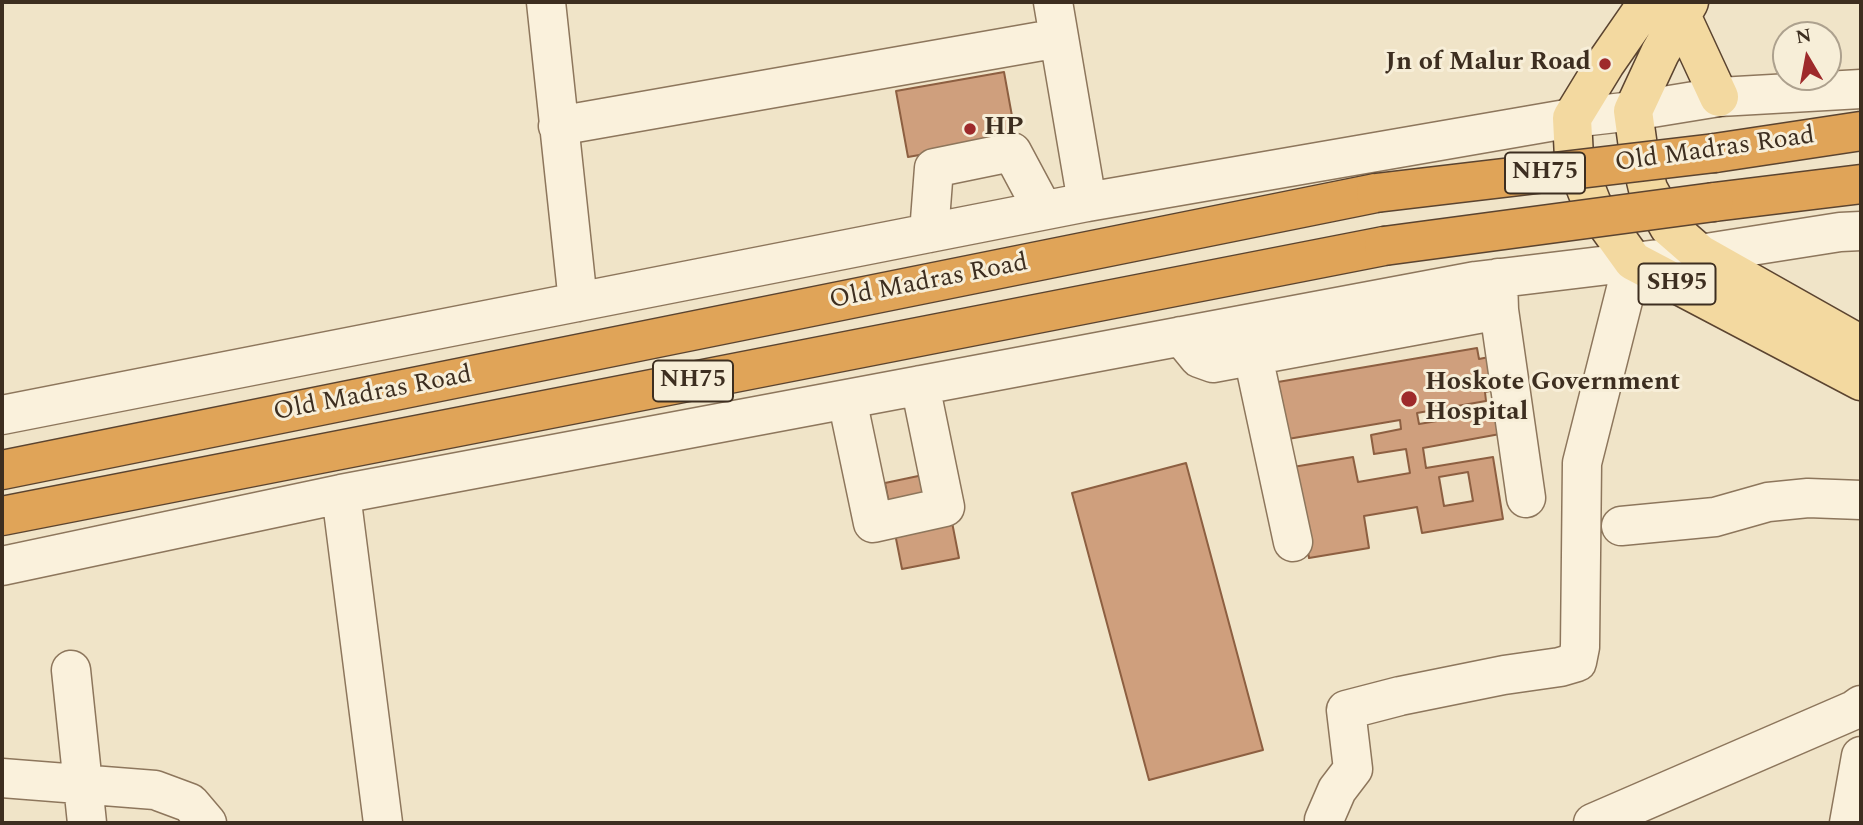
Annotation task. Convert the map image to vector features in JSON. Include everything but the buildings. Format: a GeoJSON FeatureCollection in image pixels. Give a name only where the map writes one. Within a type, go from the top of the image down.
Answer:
{"type":"FeatureCollection","features":[{"type":"Feature","properties":{"kind":"highway","name":"Old Madras Road"},"geometry":{"type":"LineString","coordinates":[[2,470],[1376,192],[1715,153],[1861,131]]}},
{"type":"Feature","properties":{"kind":"highway","name":"Old Madras Road"},"geometry":{"type":"LineString","coordinates":[[2,516],[1384,246],[1861,184]]}},
{"type":"Feature","properties":{"kind":"main road"},"geometry":{"type":"LineString","coordinates":[[1673,6],[1719,97]]}},
{"type":"Feature","properties":{"kind":"main road"},"geometry":{"type":"LineString","coordinates":[[1633,111],[1660,53],[1673,6]]}},
{"type":"Feature","properties":{"kind":"main road"},"geometry":{"type":"LineString","coordinates":[[1573,118],[1605,64],[1673,6]]}},
{"type":"Feature","properties":{"kind":"main road","name":"SH95"},"geometry":{"type":"LineString","coordinates":[[1633,111],[1647,189],[1669,227],[1772,314],[1861,381]]}},
{"type":"Feature","properties":{"kind":"main road","name":"SH95"},"geometry":{"type":"LineString","coordinates":[[1573,118],[1574,159],[1592,204],[1633,261],[1861,345]]}},
{"type":"Feature","properties":{"kind":"street"},"geometry":{"type":"LineString","coordinates":[[545,2],[578,302]]}},
{"type":"Feature","properties":{"kind":"street"},"geometry":{"type":"LineString","coordinates":[[558,126],[1056,20],[1087,202]]}},
{"type":"Feature","properties":{"kind":"street"},"geometry":{"type":"LineString","coordinates":[[2,415],[1087,202],[1573,118],[1719,97],[1861,89]]}},
{"type":"Feature","properties":{"kind":"street"},"geometry":{"type":"LineString","coordinates":[[929,233],[934,168],[1012,152],[1042,211]]}},
{"type":"Feature","properties":{"kind":"street"},"geometry":{"type":"LineString","coordinates":[[1181,336],[1199,358],[1213,363],[1253,356],[1633,261],[1861,231]]}},
{"type":"Feature","properties":{"kind":"street"},"geometry":{"type":"LineString","coordinates":[[1325,823],[1337,790],[1353,769],[1346,710],[1504,674],[1560,667],[1577,662],[1580,647],[1582,463],[1633,261]]}},
{"type":"Feature","properties":{"kind":"street"},"geometry":{"type":"LineString","coordinates":[[2,566],[341,494],[1181,336],[1498,294]]}},
{"type":"Feature","properties":{"kind":"street"},"geometry":{"type":"LineString","coordinates":[[1498,294],[1526,498]]}},
{"type":"Feature","properties":{"kind":"street"},"geometry":{"type":"LineString","coordinates":[[1253,356],[1293,542]]}},
{"type":"Feature","properties":{"kind":"street"},"geometry":{"type":"LineString","coordinates":[[847,399],[873,523],[945,507],[920,385]]}},
{"type":"Feature","properties":{"kind":"street"},"geometry":{"type":"LineString","coordinates":[[341,494],[383,823]]}},
{"type":"Feature","properties":{"kind":"street"},"geometry":{"type":"LineString","coordinates":[[1621,526],[1716,517],[1768,502],[1808,498],[1861,500]]}},
{"type":"Feature","properties":{"kind":"street"},"geometry":{"type":"LineString","coordinates":[[71,670],[87,823]]}},
{"type":"Feature","properties":{"kind":"street"},"geometry":{"type":"LineString","coordinates":[[1593,823],[1861,705]]}},
{"type":"Feature","properties":{"kind":"street"},"geometry":{"type":"LineString","coordinates":[[1849,823],[1861,756]]}},
{"type":"Feature","properties":{"kind":"street"},"geometry":{"type":"LineString","coordinates":[[2,778],[155,790],[190,803],[207,823]]}},
{"type":"Feature","properties":{"kind":"place","name":"Jn of Malur Road"},"geometry":{"type":"Point","coordinates":[1605,64]}},
{"type":"Feature","properties":{"kind":"place","name":"HP"},"geometry":{"type":"Point","coordinates":[970,129]}},
{"type":"Feature","properties":{"kind":"place","name":"Hoskote Government Hospital"},"geometry":{"type":"Point","coordinates":[1409,399]}}]}
